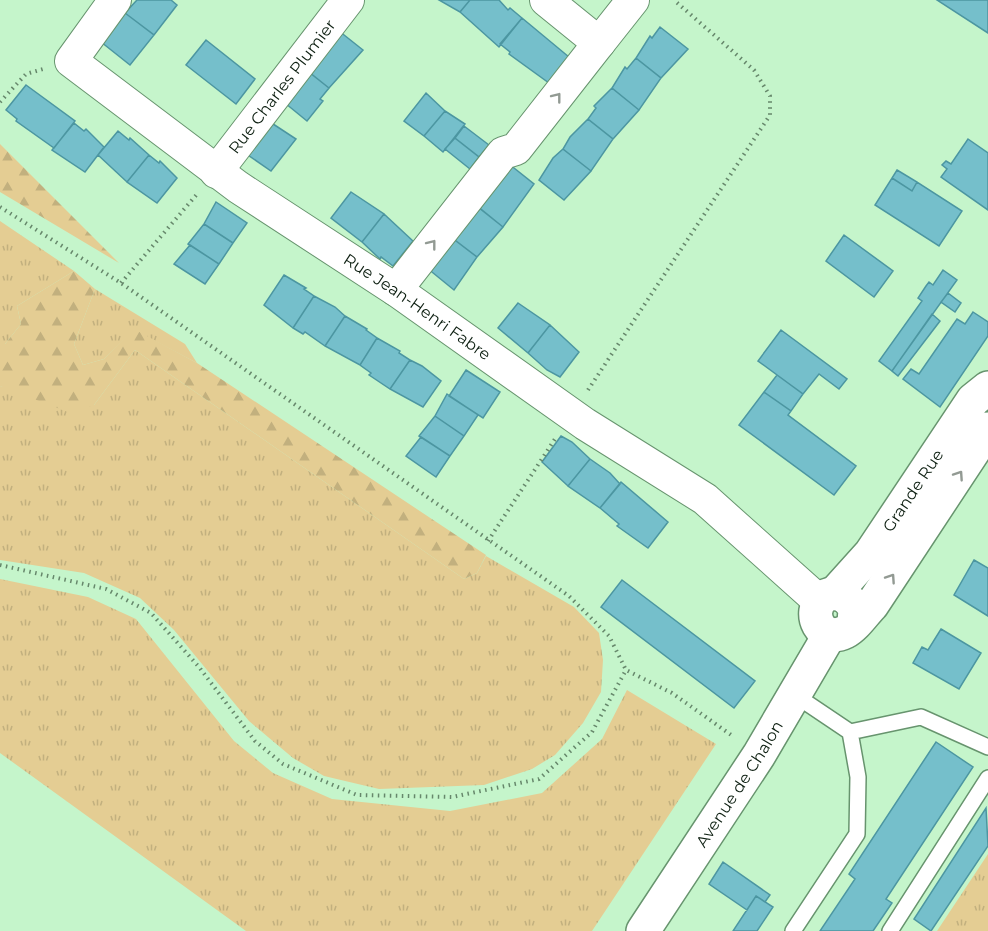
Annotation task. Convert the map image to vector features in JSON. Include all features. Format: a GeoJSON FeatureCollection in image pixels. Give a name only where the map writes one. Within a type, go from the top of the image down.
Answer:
{"type":"FeatureCollection","features":[{"type":"Feature","properties":{"kind":"main road","name":"Grande Rue"},"geometry":{"type":"LineString","coordinates":[[827,597],[871,553],[974,400],[988,388]]}},
{"type":"Feature","properties":{"kind":"main road","name":"Grande Rue"},"geometry":{"type":"LineString","coordinates":[[842,628],[872,605],[988,429]]}},
{"type":"Feature","properties":{"kind":"main road"},"geometry":{"type":"LineString","coordinates":[[827,597],[847,597],[852,602],[855,609],[842,628]]}},
{"type":"Feature","properties":{"kind":"main road","name":"Avenue de Chalon"},"geometry":{"type":"LineString","coordinates":[[643,931],[759,755],[795,695],[842,628]]}},
{"type":"Feature","properties":{"kind":"street"},"geometry":{"type":"LineString","coordinates":[[71,61],[115,0]]}},
{"type":"Feature","properties":{"kind":"street","name":"Rue Charles Plumier"},"geometry":{"type":"LineString","coordinates":[[216,172],[348,0]]}},
{"type":"Feature","properties":{"kind":"street"},"geometry":{"type":"LineString","coordinates":[[546,0],[600,43]]}},
{"type":"Feature","properties":{"kind":"street"},"geometry":{"type":"LineString","coordinates":[[396,290],[503,153],[516,149],[633,0]]}},
{"type":"Feature","properties":{"kind":"street","name":"Rue Jean-Henri Fabre"},"geometry":{"type":"LineString","coordinates":[[71,61],[216,172],[396,290],[572,414],[705,499],[827,597]]}},
{"type":"Feature","properties":{"kind":"lane"},"geometry":{"type":"LineString","coordinates":[[795,695],[850,732],[921,717],[988,747]]}},
{"type":"Feature","properties":{"kind":"lane"},"geometry":{"type":"LineString","coordinates":[[793,931],[857,834],[858,777],[850,732]]}},
{"type":"Feature","properties":{"kind":"lane"},"geometry":{"type":"LineString","coordinates":[[890,931],[988,778]]}},
{"type":"Feature","properties":{"kind":"path"},"geometry":{"type":"LineString","coordinates":[[488,541],[770,116],[770,96],[754,70],[674,0]]}},
{"type":"Feature","properties":{"kind":"path"},"geometry":{"type":"LineString","coordinates":[[0,102],[26,74],[71,61]]}},
{"type":"Feature","properties":{"kind":"path"},"geometry":{"type":"LineString","coordinates":[[122,283],[216,172]]}},
{"type":"Feature","properties":{"kind":"path"},"geometry":{"type":"LineString","coordinates":[[0,207],[122,283],[569,596],[609,636],[626,670],[672,693],[759,755]]}},
{"type":"Feature","properties":{"kind":"path"},"geometry":{"type":"LineString","coordinates":[[0,565],[106,589],[151,613],[199,667],[255,741],[283,764],[357,795],[452,797],[539,779],[592,732],[626,670]]}},
{"type":"Feature","properties":{"kind":"green space"},"geometry":{"type":"Polygon","coordinates":[[[0,144],[119,263],[0,192],[0,144]]]}},
{"type":"Feature","properties":{"kind":"green space"},"geometry":{"type":"Polygon","coordinates":[[[0,221],[74,271],[17,306],[21,324],[5,344],[0,344],[0,221]]]}},
{"type":"Feature","properties":{"kind":"green space"},"geometry":{"type":"Polygon","coordinates":[[[74,271],[95,289],[74,344],[83,365],[104,359],[134,329],[197,363],[486,555],[477,573],[464,579],[135,350],[94,405],[73,414],[0,386],[0,344],[5,344],[21,324],[17,306],[74,271]]]}},
{"type":"Feature","properties":{"kind":"green space"},"geometry":{"type":"Polygon","coordinates":[[[95,289],[185,344],[197,363],[134,330],[104,359],[83,365],[74,344],[95,289]]]}},
{"type":"Feature","properties":{"kind":"green space"},"geometry":{"type":"Polygon","coordinates":[[[135,350],[464,579],[477,573],[486,556],[574,607],[599,633],[603,660],[601,692],[583,723],[555,755],[532,769],[484,785],[379,789],[324,776],[293,758],[249,721],[174,630],[140,598],[84,573],[0,560],[0,386],[94,405],[135,350]]]}},
{"type":"Feature","properties":{"kind":"green space"},"geometry":{"type":"Polygon","coordinates":[[[0,579],[88,597],[136,619],[234,741],[273,773],[332,799],[450,811],[542,793],[602,739],[627,690],[716,744],[592,931],[246,931],[0,753],[0,579]]]}},
{"type":"Feature","properties":{"kind":"green space"},"geometry":{"type":"Polygon","coordinates":[[[988,854],[988,931],[937,931],[988,854]]]}},
{"type":"Feature","properties":{"kind":"building"},"geometry":{"type":"Polygon","coordinates":[[[137,0],[171,0],[177,5],[154,35],[125,13],[137,0]]]}},
{"type":"Feature","properties":{"kind":"building"},"geometry":{"type":"Polygon","coordinates":[[[439,0],[470,0],[460,12],[439,0]]]}},
{"type":"Feature","properties":{"kind":"building"},"geometry":{"type":"Polygon","coordinates":[[[470,0],[499,0],[508,10],[510,8],[522,18],[499,47],[460,12],[470,0]]]}},
{"type":"Feature","properties":{"kind":"building"},"geometry":{"type":"Polygon","coordinates":[[[937,0],[988,0],[988,33],[937,0]]]}},
{"type":"Feature","properties":{"kind":"building"},"geometry":{"type":"Polygon","coordinates":[[[125,13],[154,35],[130,65],[101,42],[125,13]]]}},
{"type":"Feature","properties":{"kind":"building"},"geometry":{"type":"Polygon","coordinates":[[[522,18],[569,57],[549,83],[509,54],[510,52],[500,44],[522,18]]]}},
{"type":"Feature","properties":{"kind":"building"},"geometry":{"type":"Polygon","coordinates":[[[334,27],[363,50],[329,88],[304,68],[334,27]]]}},
{"type":"Feature","properties":{"kind":"building"},"geometry":{"type":"Polygon","coordinates":[[[660,27],[688,49],[661,78],[636,58],[650,36],[652,38],[660,27]]]}},
{"type":"Feature","properties":{"kind":"building"},"geometry":{"type":"Polygon","coordinates":[[[206,40],[255,79],[236,104],[186,65],[206,40]]]}},
{"type":"Feature","properties":{"kind":"building"},"geometry":{"type":"Polygon","coordinates":[[[636,58],[661,78],[639,110],[612,88],[625,67],[627,69],[636,58]]]}},
{"type":"Feature","properties":{"kind":"building"},"geometry":{"type":"Polygon","coordinates":[[[304,68],[329,88],[320,99],[323,101],[307,121],[280,99],[304,68]]]}},
{"type":"Feature","properties":{"kind":"building"},"geometry":{"type":"Polygon","coordinates":[[[26,85],[75,121],[54,148],[16,121],[17,119],[6,110],[26,85]]]}},
{"type":"Feature","properties":{"kind":"building"},"geometry":{"type":"Polygon","coordinates":[[[612,88],[639,110],[613,139],[588,119],[596,108],[594,106],[612,88]]]}},
{"type":"Feature","properties":{"kind":"building"},"geometry":{"type":"Polygon","coordinates":[[[426,93],[445,111],[424,136],[404,121],[426,93]]]}},
{"type":"Feature","properties":{"kind":"building"},"geometry":{"type":"Polygon","coordinates":[[[445,111],[465,124],[443,152],[424,136],[445,111]]]}},
{"type":"Feature","properties":{"kind":"building"},"geometry":{"type":"Polygon","coordinates":[[[588,119],[613,139],[591,171],[563,149],[570,137],[588,119]]]}},
{"type":"Feature","properties":{"kind":"building"},"geometry":{"type":"Polygon","coordinates":[[[267,120],[296,139],[271,171],[245,153],[267,120]]]}},
{"type":"Feature","properties":{"kind":"building"},"geometry":{"type":"Polygon","coordinates":[[[74,123],[84,131],[86,129],[104,147],[85,172],[52,150],[74,123]]]}},
{"type":"Feature","properties":{"kind":"building"},"geometry":{"type":"Polygon","coordinates":[[[464,126],[489,145],[479,157],[455,138],[464,126]]]}},
{"type":"Feature","properties":{"kind":"building"},"geometry":{"type":"Polygon","coordinates":[[[118,131],[129,140],[130,138],[149,155],[127,182],[98,155],[118,131]]]}},
{"type":"Feature","properties":{"kind":"building"},"geometry":{"type":"Polygon","coordinates":[[[455,138],[479,157],[470,169],[445,149],[455,138]]]}},
{"type":"Feature","properties":{"kind":"building"},"geometry":{"type":"Polygon","coordinates":[[[968,139],[988,153],[988,210],[941,177],[947,169],[942,165],[946,161],[951,164],[968,139]]]}},
{"type":"Feature","properties":{"kind":"building"},"geometry":{"type":"Polygon","coordinates":[[[563,149],[591,171],[564,200],[539,180],[553,158],[563,149]]]}},
{"type":"Feature","properties":{"kind":"building"},"geometry":{"type":"Polygon","coordinates":[[[149,155],[159,163],[160,161],[177,178],[157,203],[127,182],[149,155]]]}},
{"type":"Feature","properties":{"kind":"building"},"geometry":{"type":"Polygon","coordinates":[[[509,164],[534,184],[503,227],[474,204],[509,164]]]}},
{"type":"Feature","properties":{"kind":"building"},"geometry":{"type":"Polygon","coordinates":[[[897,170],[917,182],[912,191],[892,178],[897,170]]]}},
{"type":"Feature","properties":{"kind":"building"},"geometry":{"type":"Polygon","coordinates":[[[892,178],[912,191],[917,182],[962,211],[939,246],[875,205],[892,178]]]}},
{"type":"Feature","properties":{"kind":"building"},"geometry":{"type":"Polygon","coordinates":[[[351,192],[384,214],[362,242],[331,218],[351,192]]]}},
{"type":"Feature","properties":{"kind":"building"},"geometry":{"type":"Polygon","coordinates":[[[216,202],[247,223],[233,243],[204,224],[216,202]]]}},
{"type":"Feature","properties":{"kind":"building"},"geometry":{"type":"Polygon","coordinates":[[[476,205],[503,227],[477,257],[451,237],[476,205]]]}},
{"type":"Feature","properties":{"kind":"building"},"geometry":{"type":"Polygon","coordinates":[[[384,214],[413,241],[393,266],[381,257],[380,259],[362,242],[384,214]]]}},
{"type":"Feature","properties":{"kind":"building"},"geometry":{"type":"Polygon","coordinates":[[[204,224],[233,243],[219,264],[188,244],[204,224]]]}},
{"type":"Feature","properties":{"kind":"building"},"geometry":{"type":"Polygon","coordinates":[[[844,235],[893,271],[874,297],[826,261],[844,235]]]}},
{"type":"Feature","properties":{"kind":"building"},"geometry":{"type":"Polygon","coordinates":[[[451,237],[477,257],[454,290],[427,268],[451,237]]]}},
{"type":"Feature","properties":{"kind":"building"},"geometry":{"type":"Polygon","coordinates":[[[190,245],[219,264],[205,284],[174,264],[190,245]]]}},
{"type":"Feature","properties":{"kind":"building"},"geometry":{"type":"Polygon","coordinates":[[[943,270],[957,280],[892,371],[879,361],[922,301],[918,298],[926,286],[929,282],[933,285],[943,270]]]}},
{"type":"Feature","properties":{"kind":"building"},"geometry":{"type":"Polygon","coordinates":[[[284,275],[306,288],[304,289],[314,296],[293,328],[264,305],[284,275]]]}},
{"type":"Feature","properties":{"kind":"building"},"geometry":{"type":"Polygon","coordinates":[[[948,293],[961,303],[955,312],[941,302],[948,293]]]}},
{"type":"Feature","properties":{"kind":"building"},"geometry":{"type":"Polygon","coordinates":[[[314,296],[335,307],[345,316],[325,346],[305,332],[303,334],[293,328],[314,296]]]}},
{"type":"Feature","properties":{"kind":"building"},"geometry":{"type":"Polygon","coordinates":[[[518,303],[550,325],[528,353],[498,328],[518,303]]]}},
{"type":"Feature","properties":{"kind":"building"},"geometry":{"type":"Polygon","coordinates":[[[973,312],[988,322],[988,336],[940,407],[903,379],[911,369],[919,374],[957,319],[965,324],[973,312]]]}},
{"type":"Feature","properties":{"kind":"building"},"geometry":{"type":"Polygon","coordinates":[[[932,314],[940,321],[898,376],[892,371],[932,314]]]}},
{"type":"Feature","properties":{"kind":"building"},"geometry":{"type":"Polygon","coordinates":[[[345,316],[377,338],[360,365],[325,346],[345,316]]]}},
{"type":"Feature","properties":{"kind":"building"},"geometry":{"type":"Polygon","coordinates":[[[550,325],[579,352],[560,377],[547,370],[528,353],[550,325]]]}},
{"type":"Feature","properties":{"kind":"building"},"geometry":{"type":"Polygon","coordinates":[[[781,330],[847,379],[839,389],[819,374],[803,394],[758,361],[781,330]]]}},
{"type":"Feature","properties":{"kind":"building"},"geometry":{"type":"Polygon","coordinates":[[[377,338],[400,351],[399,353],[410,360],[390,389],[369,375],[371,373],[360,365],[377,338]]]}},
{"type":"Feature","properties":{"kind":"building"},"geometry":{"type":"Polygon","coordinates":[[[410,360],[441,381],[423,407],[390,389],[410,360]]]}},
{"type":"Feature","properties":{"kind":"building"},"geometry":{"type":"Polygon","coordinates":[[[466,370],[500,392],[483,418],[449,396],[466,370]]]}},
{"type":"Feature","properties":{"kind":"building"},"geometry":{"type":"Polygon","coordinates":[[[777,375],[803,394],[791,411],[764,392],[777,375]]]}},
{"type":"Feature","properties":{"kind":"building"},"geometry":{"type":"Polygon","coordinates":[[[764,392],[791,411],[788,415],[856,466],[834,495],[739,425],[764,392]]]}},
{"type":"Feature","properties":{"kind":"building"},"geometry":{"type":"Polygon","coordinates":[[[447,394],[478,415],[464,436],[435,416],[447,394]]]}},
{"type":"Feature","properties":{"kind":"building"},"geometry":{"type":"Polygon","coordinates":[[[435,416],[464,436],[450,456],[419,436],[435,416]]]}},
{"type":"Feature","properties":{"kind":"building"},"geometry":{"type":"Polygon","coordinates":[[[561,436],[572,442],[590,459],[568,486],[542,462],[561,436]]]}},
{"type":"Feature","properties":{"kind":"building"},"geometry":{"type":"Polygon","coordinates":[[[421,437],[450,456],[436,477],[406,456],[421,437]]]}},
{"type":"Feature","properties":{"kind":"building"},"geometry":{"type":"Polygon","coordinates":[[[590,459],[610,473],[620,484],[600,508],[568,486],[590,459]]]}},
{"type":"Feature","properties":{"kind":"building"},"geometry":{"type":"Polygon","coordinates":[[[621,482],[668,522],[648,548],[617,526],[619,524],[600,508],[621,482]]]}},
{"type":"Feature","properties":{"kind":"building"},"geometry":{"type":"Polygon","coordinates":[[[974,560],[988,568],[988,616],[954,595],[974,560]]]}},
{"type":"Feature","properties":{"kind":"building"},"geometry":{"type":"Polygon","coordinates":[[[622,580],[755,681],[734,708],[601,607],[622,580]]]}},
{"type":"Feature","properties":{"kind":"building"},"geometry":{"type":"Polygon","coordinates":[[[941,629],[981,653],[959,689],[913,663],[922,647],[928,650],[941,629]]]}},
{"type":"Feature","properties":{"kind":"building"},"geometry":{"type":"Polygon","coordinates":[[[936,742],[973,767],[886,899],[892,903],[873,931],[820,931],[855,879],[849,874],[936,742]]]}},
{"type":"Feature","properties":{"kind":"building"},"geometry":{"type":"Polygon","coordinates":[[[986,808],[988,846],[931,931],[914,919],[986,808]]]}},
{"type":"Feature","properties":{"kind":"building"},"geometry":{"type":"Polygon","coordinates":[[[723,862],[770,895],[765,902],[756,896],[747,910],[709,884],[723,862]]]}},
{"type":"Feature","properties":{"kind":"building"},"geometry":{"type":"Polygon","coordinates":[[[756,896],[773,907],[757,931],[733,931],[756,896]]]}}]}
